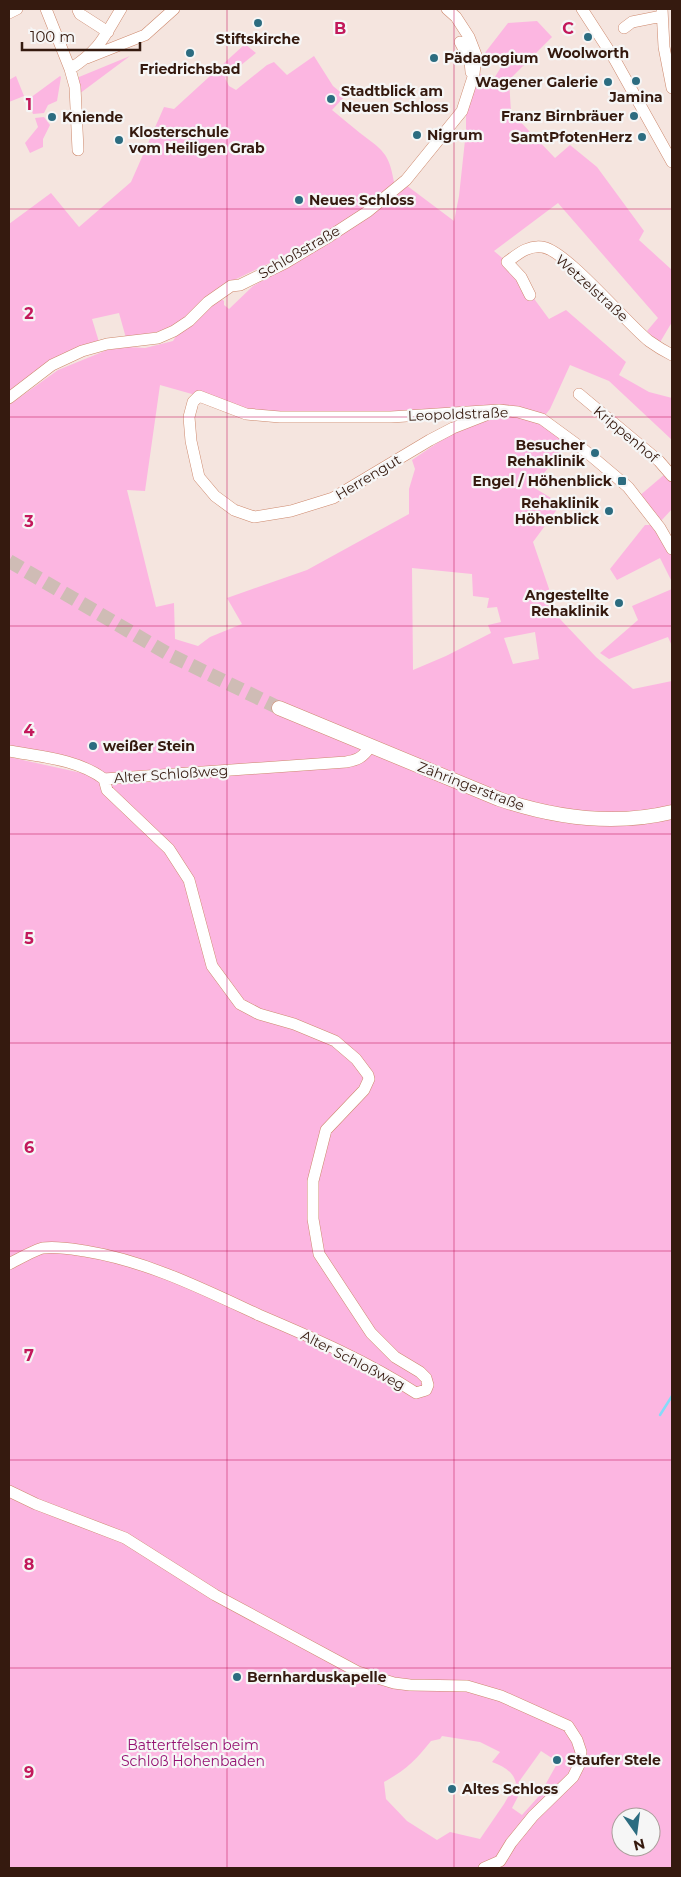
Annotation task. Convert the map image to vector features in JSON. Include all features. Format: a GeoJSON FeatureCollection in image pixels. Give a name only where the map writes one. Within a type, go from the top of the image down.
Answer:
{"type":"FeatureCollection","features":[{"type":"Feature","properties":{"kind":"main road","name":"Zähringerstraße"},"geometry":{"type":"LineString","coordinates":[[279,708],[499,799],[549,814],[584,819],[618,819],[653,816],[672,812]]}},
{"type":"Feature","properties":{"kind":"street"},"geometry":{"type":"LineString","coordinates":[[9,14],[17,9]]}},
{"type":"Feature","properties":{"kind":"street"},"geometry":{"type":"LineString","coordinates":[[46,9],[70,69],[76,101],[78,150]]}},
{"type":"Feature","properties":{"kind":"street"},"geometry":{"type":"LineString","coordinates":[[70,69],[107,41],[121,9]]}},
{"type":"Feature","properties":{"kind":"street"},"geometry":{"type":"LineString","coordinates":[[80,11],[107,41],[122,44],[145,35],[174,9]]}},
{"type":"Feature","properties":{"kind":"street","name":"Schloßstraße"},"geometry":{"type":"LineString","coordinates":[[9,398],[52,365],[82,351],[107,344],[158,338],[174,332],[189,321],[208,302],[231,286],[240,285],[285,263],[367,212],[406,180],[462,111],[473,79],[476,55],[469,37],[456,17],[447,9]]}},
{"type":"Feature","properties":{"kind":"street"},"geometry":{"type":"LineString","coordinates":[[582,9],[615,60],[672,162]]}},
{"type":"Feature","properties":{"kind":"street"},"geometry":{"type":"LineString","coordinates":[[624,28],[632,22],[662,12],[664,47],[672,88]]}},
{"type":"Feature","properties":{"kind":"street"},"geometry":{"type":"LineString","coordinates":[[460,42],[470,61],[473,79]]}},
{"type":"Feature","properties":{"kind":"street","name":"Wetzelstraße"},"geometry":{"type":"LineString","coordinates":[[530,295],[521,277],[507,262],[522,251],[532,247],[543,247],[551,250],[600,292],[648,340],[672,355]]}},
{"type":"Feature","properties":{"kind":"street","name":"Krippenhof"},"geometry":{"type":"LineString","coordinates":[[579,394],[659,461],[672,476]]}},
{"type":"Feature","properties":{"kind":"street","name":"Leopoldstraße"},"geometry":{"type":"LineString","coordinates":[[193,402],[199,396],[246,414],[280,416],[391,417],[500,410],[518,412],[542,419],[628,487],[660,528],[672,549]]}},
{"type":"Feature","properties":{"kind":"street","name":"Herrengut"},"geometry":{"type":"LineString","coordinates":[[193,402],[189,417],[191,441],[199,477],[215,496],[234,510],[254,517],[291,511],[333,498],[435,437],[500,410]]}},
{"type":"Feature","properties":{"kind":"street","name":"Alter Schloßweg"},"geometry":{"type":"LineString","coordinates":[[9,1264],[42,1248],[68,1248],[98,1253],[141,1264],[180,1279],[339,1350],[389,1375],[416,1392],[426,1390],[428,1384],[426,1378],[420,1372],[395,1357],[371,1333],[319,1254],[313,1219],[313,1181],[326,1130],[364,1090],[369,1078],[368,1075],[356,1059],[335,1041],[294,1024],[259,1014],[240,1004],[212,966],[189,880],[170,850],[108,790],[104,780],[346,762],[363,756],[370,746]]}},
{"type":"Feature","properties":{"kind":"street"},"geometry":{"type":"LineString","coordinates":[[9,750],[74,763],[92,770],[104,780]]}},
{"type":"Feature","properties":{"kind":"street"},"geometry":{"type":"LineString","coordinates":[[9,1491],[36,1504],[125,1538],[216,1595],[358,1672],[394,1683],[467,1686],[501,1696],[568,1726],[577,1740],[581,1752],[579,1766],[573,1777],[533,1816],[511,1843],[500,1861],[484,1868]]}},
{"type":"Feature","properties":{"kind":"green space","name":"Battertfelsen beim Schloß Hohenbaden"},"geometry":{"type":"Polygon","coordinates":[[[537,21],[552,37],[509,80],[511,112],[555,158],[570,145],[597,167],[644,231],[639,240],[672,270],[672,322],[659,344],[647,331],[658,318],[558,203],[494,251],[507,262],[549,319],[566,310],[626,362],[619,375],[649,392],[672,398],[672,440],[609,381],[570,365],[550,409],[539,423],[568,443],[533,487],[561,504],[533,542],[559,618],[596,657],[633,689],[672,681],[672,1868],[9,1868],[9,757],[100,777],[9,751],[9,405],[58,370],[107,350],[128,347],[145,348],[173,341],[176,336],[220,298],[229,309],[253,286],[287,266],[406,185],[454,221],[459,196],[466,131],[466,111],[480,74],[493,80],[503,64],[484,54],[508,23],[537,21]],[[160,385],[145,491],[127,490],[156,607],[174,603],[175,639],[198,646],[210,637],[242,624],[227,598],[307,570],[409,514],[409,489],[415,469],[412,460],[449,435],[484,421],[516,413],[246,414],[199,396],[160,385]],[[412,568],[413,670],[491,633],[488,625],[501,622],[497,607],[487,608],[489,598],[473,596],[472,574],[412,568]],[[535,632],[504,638],[513,664],[539,659],[535,632]],[[442,1736],[440,1739],[431,1741],[410,1764],[384,1782],[386,1799],[407,1821],[437,1840],[450,1832],[480,1839],[504,1804],[516,1783],[515,1779],[507,1770],[492,1762],[500,1752],[480,1742],[442,1736]],[[541,1751],[518,1783],[523,1787],[512,1808],[522,1815],[539,1796],[558,1762],[541,1751]]]}},
{"type":"Feature","properties":{"kind":"green space"},"geometry":{"type":"Polygon","coordinates":[[[245,44],[256,53],[225,78],[229,86],[236,90],[267,65],[274,62],[287,75],[314,56],[333,86],[345,96],[332,110],[379,148],[387,158],[394,182],[388,191],[335,228],[230,282],[171,329],[126,338],[119,313],[92,319],[99,342],[9,392],[9,224],[51,193],[79,227],[131,182],[164,107],[174,109],[245,44]]]}},
{"type":"Feature","properties":{"kind":"green space"},"geometry":{"type":"Polygon","coordinates":[[[130,56],[79,94],[79,77],[130,56]]]}},
{"type":"Feature","properties":{"kind":"green space"},"geometry":{"type":"Polygon","coordinates":[[[16,76],[24,96],[9,102],[9,80],[16,76]]]}},
{"type":"Feature","properties":{"kind":"green space"},"geometry":{"type":"Polygon","coordinates":[[[60,76],[57,101],[48,105],[44,113],[33,114],[29,103],[30,98],[60,76]]]}},
{"type":"Feature","properties":{"kind":"green space"},"geometry":{"type":"Polygon","coordinates":[[[44,117],[50,125],[43,139],[43,147],[30,153],[25,143],[38,127],[35,118],[44,117]]]}},
{"type":"Feature","properties":{"kind":"green space"},"geometry":{"type":"Polygon","coordinates":[[[665,474],[672,481],[672,509],[660,522],[638,497],[665,474]]]}},
{"type":"Feature","properties":{"kind":"green space"},"geometry":{"type":"Polygon","coordinates":[[[645,525],[654,525],[672,554],[672,582],[660,558],[617,580],[610,569],[645,525]]]}},
{"type":"Feature","properties":{"kind":"green space"},"geometry":{"type":"Polygon","coordinates":[[[672,589],[672,646],[668,637],[609,659],[600,653],[638,620],[632,606],[672,589]]]}},
{"type":"Feature","properties":{"kind":"waterway"},"geometry":{"type":"LineString","coordinates":[[660,1415],[672,1396]]}},
{"type":"Feature","properties":{"kind":"tunnel"},"geometry":{"type":"LineString","coordinates":[[9,561],[170,655],[279,708]]}},
{"type":"Feature","properties":{"kind":"place","name":"Stiftskirche"},"geometry":{"type":"Point","coordinates":[258,23]}},
{"type":"Feature","properties":{"kind":"place","name":"Woolworth"},"geometry":{"type":"Point","coordinates":[588,37]}},
{"type":"Feature","properties":{"kind":"place","name":"Friedrichsbad"},"geometry":{"type":"Point","coordinates":[190,53]}},
{"type":"Feature","properties":{"kind":"place","name":"Pädagogium"},"geometry":{"type":"Point","coordinates":[434,58]}},
{"type":"Feature","properties":{"kind":"place","name":"Jamina"},"geometry":{"type":"Point","coordinates":[636,81]}},
{"type":"Feature","properties":{"kind":"place","name":"Wagener Galerie"},"geometry":{"type":"Point","coordinates":[608,82]}},
{"type":"Feature","properties":{"kind":"place","name":"Stadtblick am Neuen Schloss"},"geometry":{"type":"Point","coordinates":[331,99]}},
{"type":"Feature","properties":{"kind":"place","name":"Franz Birnbräuer"},"geometry":{"type":"Point","coordinates":[634,116]}},
{"type":"Feature","properties":{"kind":"place","name":"Kniende"},"geometry":{"type":"Point","coordinates":[52,117]}},
{"type":"Feature","properties":{"kind":"place","name":"Nigrum"},"geometry":{"type":"Point","coordinates":[417,135]}},
{"type":"Feature","properties":{"kind":"place","name":"SamtPfotenHerz"},"geometry":{"type":"Point","coordinates":[642,137]}},
{"type":"Feature","properties":{"kind":"place","name":"Klosterschule vom Heiligen Grab"},"geometry":{"type":"Point","coordinates":[119,140]}},
{"type":"Feature","properties":{"kind":"place","name":"Neues Schloss"},"geometry":{"type":"Point","coordinates":[299,200]}},
{"type":"Feature","properties":{"kind":"place","name":"Besucher Rehaklinik"},"geometry":{"type":"Point","coordinates":[595,453]}},
{"type":"Feature","properties":{"kind":"place","name":"Engel / Höhenblick"},"geometry":{"type":"Point","coordinates":[622,481]}},
{"type":"Feature","properties":{"kind":"place","name":"Rehaklinik Höhenblick"},"geometry":{"type":"Point","coordinates":[609,511]}},
{"type":"Feature","properties":{"kind":"place","name":"Angestellte Rehaklinik"},"geometry":{"type":"Point","coordinates":[619,603]}},
{"type":"Feature","properties":{"kind":"place","name":"weißer Stein"},"geometry":{"type":"Point","coordinates":[93,746]}},
{"type":"Feature","properties":{"kind":"place","name":"Bernharduskapelle"},"geometry":{"type":"Point","coordinates":[237,1677]}},
{"type":"Feature","properties":{"kind":"place","name":"Staufer Stele"},"geometry":{"type":"Point","coordinates":[557,1760]}},
{"type":"Feature","properties":{"kind":"place","name":"Altes Schloss"},"geometry":{"type":"Point","coordinates":[452,1789]}}]}
